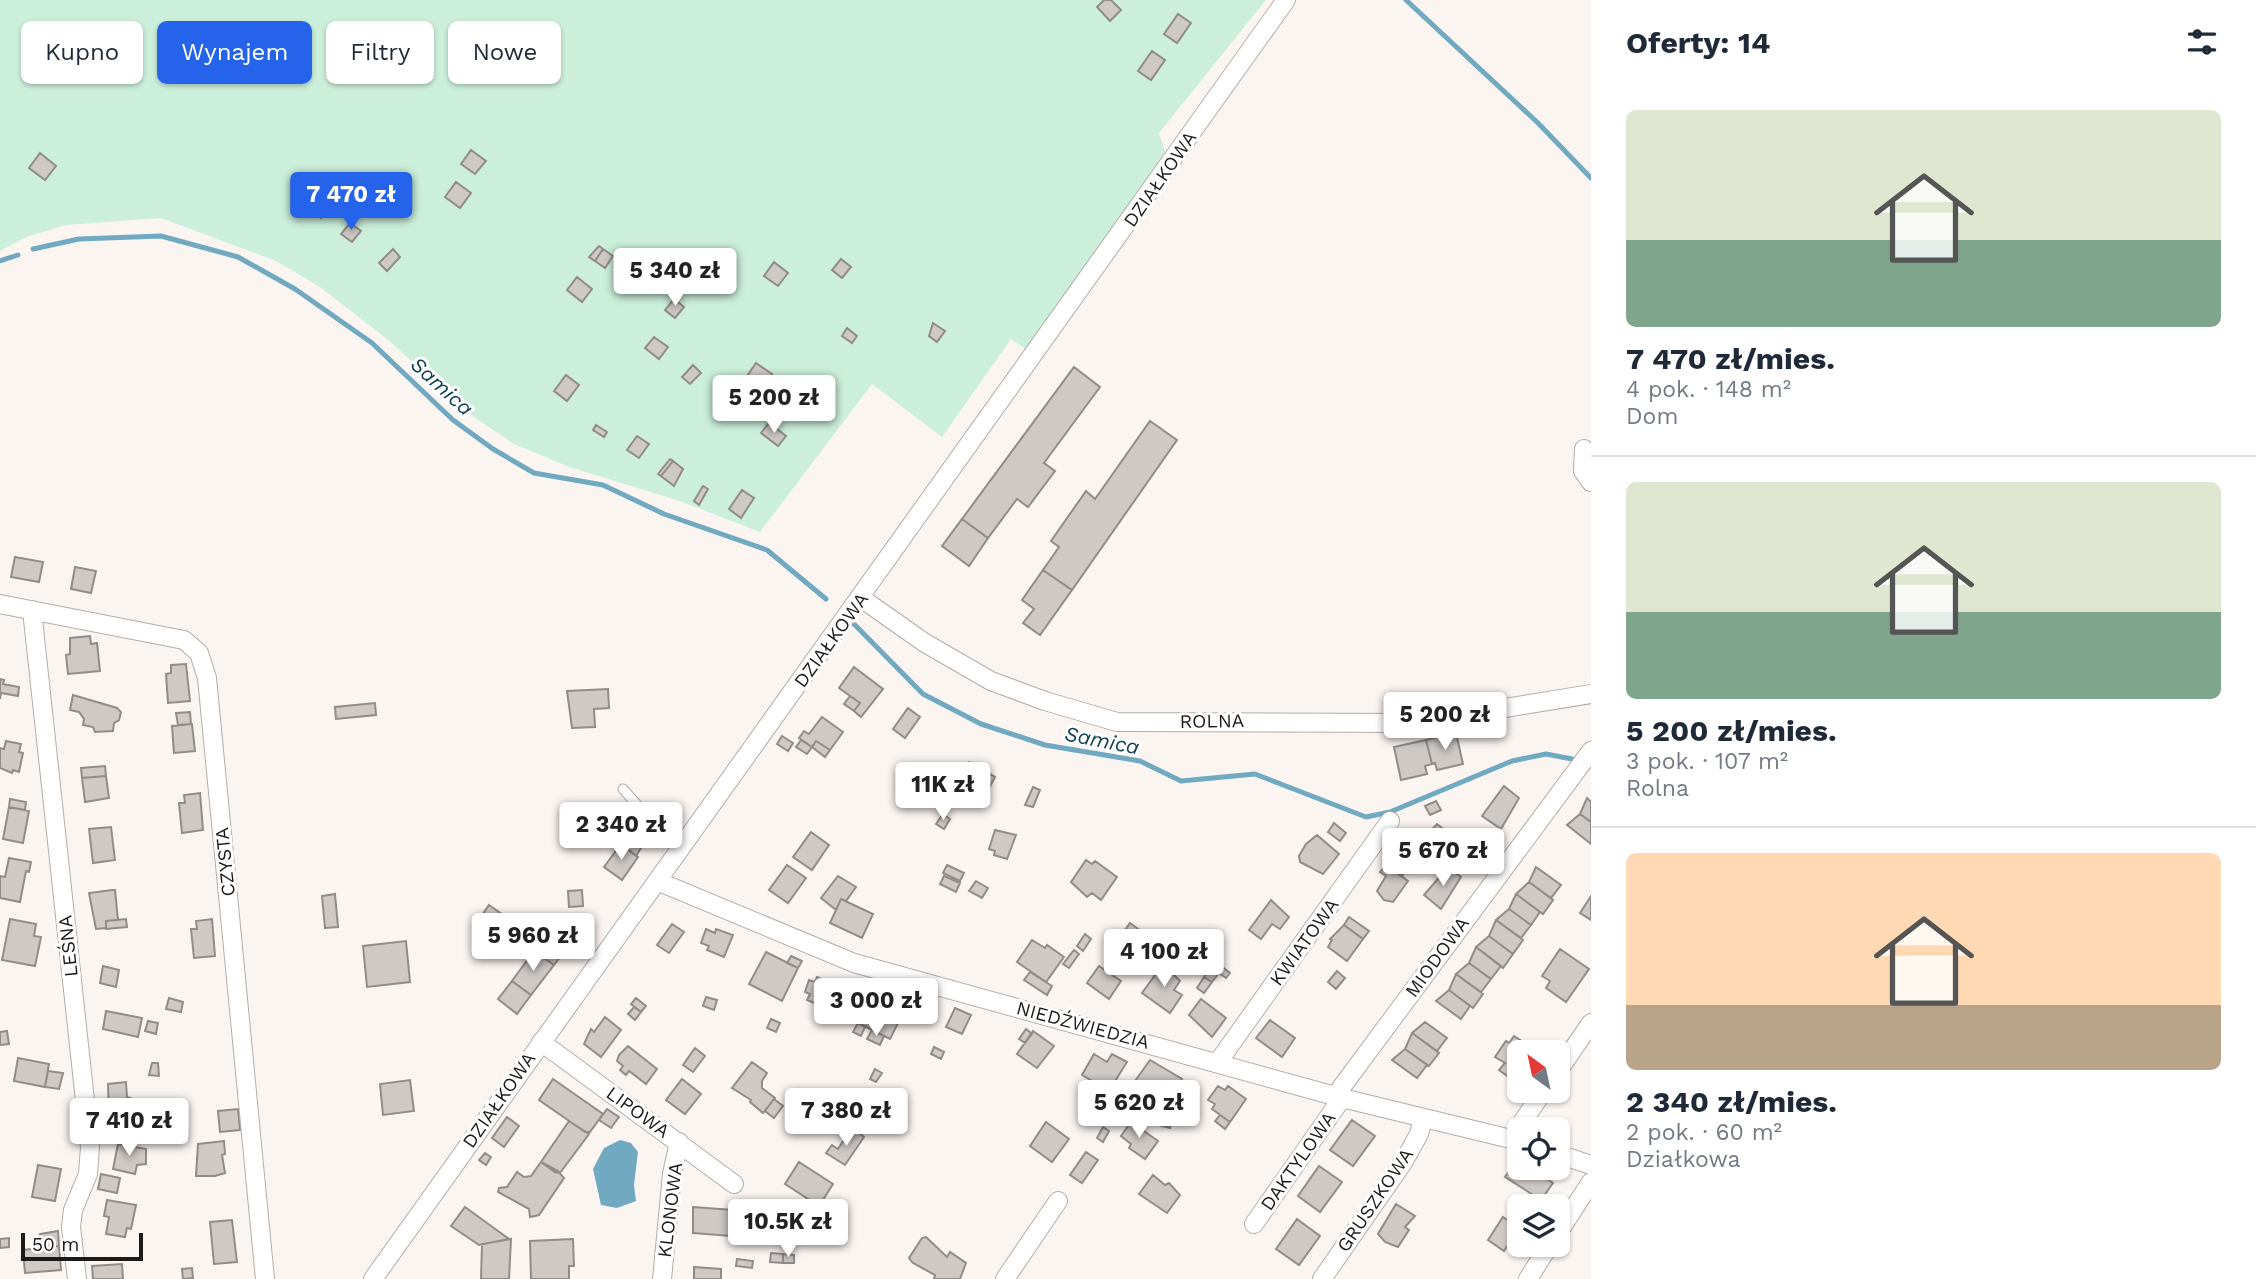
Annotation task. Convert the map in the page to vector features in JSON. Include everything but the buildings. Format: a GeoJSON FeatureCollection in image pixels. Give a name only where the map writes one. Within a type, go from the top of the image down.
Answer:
{"type":"FeatureCollection","features":[{"type":"Feature","properties":{"kind":"street","name":"DZIAŁKOWA"},"geometry":{"type":"LineString","coordinates":[[373,1279],[1286,0]]}},
{"type":"Feature","properties":{"kind":"street"},"geometry":{"type":"LineString","coordinates":[[1584,449],[1583,471],[1591,481]]}},
{"type":"Feature","properties":{"kind":"street","name":"ROLNA"},"geometry":{"type":"LineString","coordinates":[[861,598],[925,643],[990,681],[1045,702],[1117,722],[1412,723],[1591,694]]}},
{"type":"Feature","properties":{"kind":"street","name":"CZYSTA"},"geometry":{"type":"LineString","coordinates":[[0,604],[184,640],[199,653],[206,678],[265,1279]]}},
{"type":"Feature","properties":{"kind":"street","name":"LEŚNA"},"geometry":{"type":"LineString","coordinates":[[32,610],[90,1147],[88,1174],[73,1210],[71,1227],[77,1279]]}},
{"type":"Feature","properties":{"kind":"street","name":"MIODOWA"},"geometry":{"type":"LineString","coordinates":[[1339,1097],[1591,751]]}},
{"type":"Feature","properties":{"kind":"street","name":"KWIATOWA"},"geometry":{"type":"LineString","coordinates":[[1217,1062],[1390,821]]}},
{"type":"Feature","properties":{"kind":"street","name":"NIEDŹWIEDZIA"},"geometry":{"type":"LineString","coordinates":[[656,881],[854,963],[1339,1097],[1507,1138]]}},
{"type":"Feature","properties":{"kind":"street"},"geometry":{"type":"LineString","coordinates":[[1570,1054],[1591,1023]]}},
{"type":"Feature","properties":{"kind":"street","name":"LIPOWA"},"geometry":{"type":"LineString","coordinates":[[541,1042],[734,1184]]}},
{"type":"Feature","properties":{"kind":"street","name":"DAKTYLOWA"},"geometry":{"type":"LineString","coordinates":[[1254,1224],[1339,1097]]}},
{"type":"Feature","properties":{"kind":"street","name":"GRUSZKOWA"},"geometry":{"type":"LineString","coordinates":[[1322,1279],[1404,1161],[1419,1134],[1423,1119]]}},
{"type":"Feature","properties":{"kind":"street","name":"KLONOWA"},"geometry":{"type":"LineString","coordinates":[[662,1279],[672,1174],[679,1142]]}},
{"type":"Feature","properties":{"kind":"street"},"geometry":{"type":"LineString","coordinates":[[1570,1158],[1591,1165]]}},
{"type":"Feature","properties":{"kind":"street"},"geometry":{"type":"LineString","coordinates":[[1570,1214],[1591,1182]]}},
{"type":"Feature","properties":{"kind":"street"},"geometry":{"type":"LineString","coordinates":[[1006,1279],[1058,1201]]}},
{"type":"Feature","properties":{"kind":"street"},"geometry":{"type":"LineString","coordinates":[[1528,1279],[1542,1257]]}},
{"type":"Feature","properties":{"kind":"lane"},"geometry":{"type":"LineString","coordinates":[[623,789],[678,851]]}},
{"type":"Feature","properties":{"kind":"green space"},"geometry":{"type":"Polygon","coordinates":[[[0,0],[1266,0],[1159,133],[1167,157],[1028,351],[1011,339],[942,437],[872,384],[760,532],[680,501],[569,467],[514,444],[474,417],[387,339],[320,287],[276,261],[161,218],[66,225],[26,237],[0,251],[0,0]]]}},
{"type":"Feature","properties":{"kind":"water"},"geometry":{"type":"Polygon","coordinates":[[[620,1140],[631,1143],[638,1152],[634,1185],[636,1201],[617,1208],[601,1205],[593,1169],[604,1148],[620,1140]]]}},
{"type":"Feature","properties":{"kind":"waterway"},"geometry":{"type":"LineString","coordinates":[[1406,0],[1538,123],[1591,178]]}},
{"type":"Feature","properties":{"kind":"waterway","name":"Samica"},"geometry":{"type":"LineString","coordinates":[[33,249],[79,239],[161,236],[238,257],[295,289],[372,343],[453,420],[493,449],[534,473],[603,485],[664,514],[767,550],[826,599]]}},
{"type":"Feature","properties":{"kind":"waterway","name":"Samica"},"geometry":{"type":"LineString","coordinates":[[0,261],[18,255]]}},
{"type":"Feature","properties":{"kind":"waterway","name":"Samica"},"geometry":{"type":"LineString","coordinates":[[854,624],[923,694],[981,724],[1045,745],[1140,761],[1181,781],[1255,774],[1366,817],[1390,812],[1512,761],[1546,754],[1572,759]]}}]}
